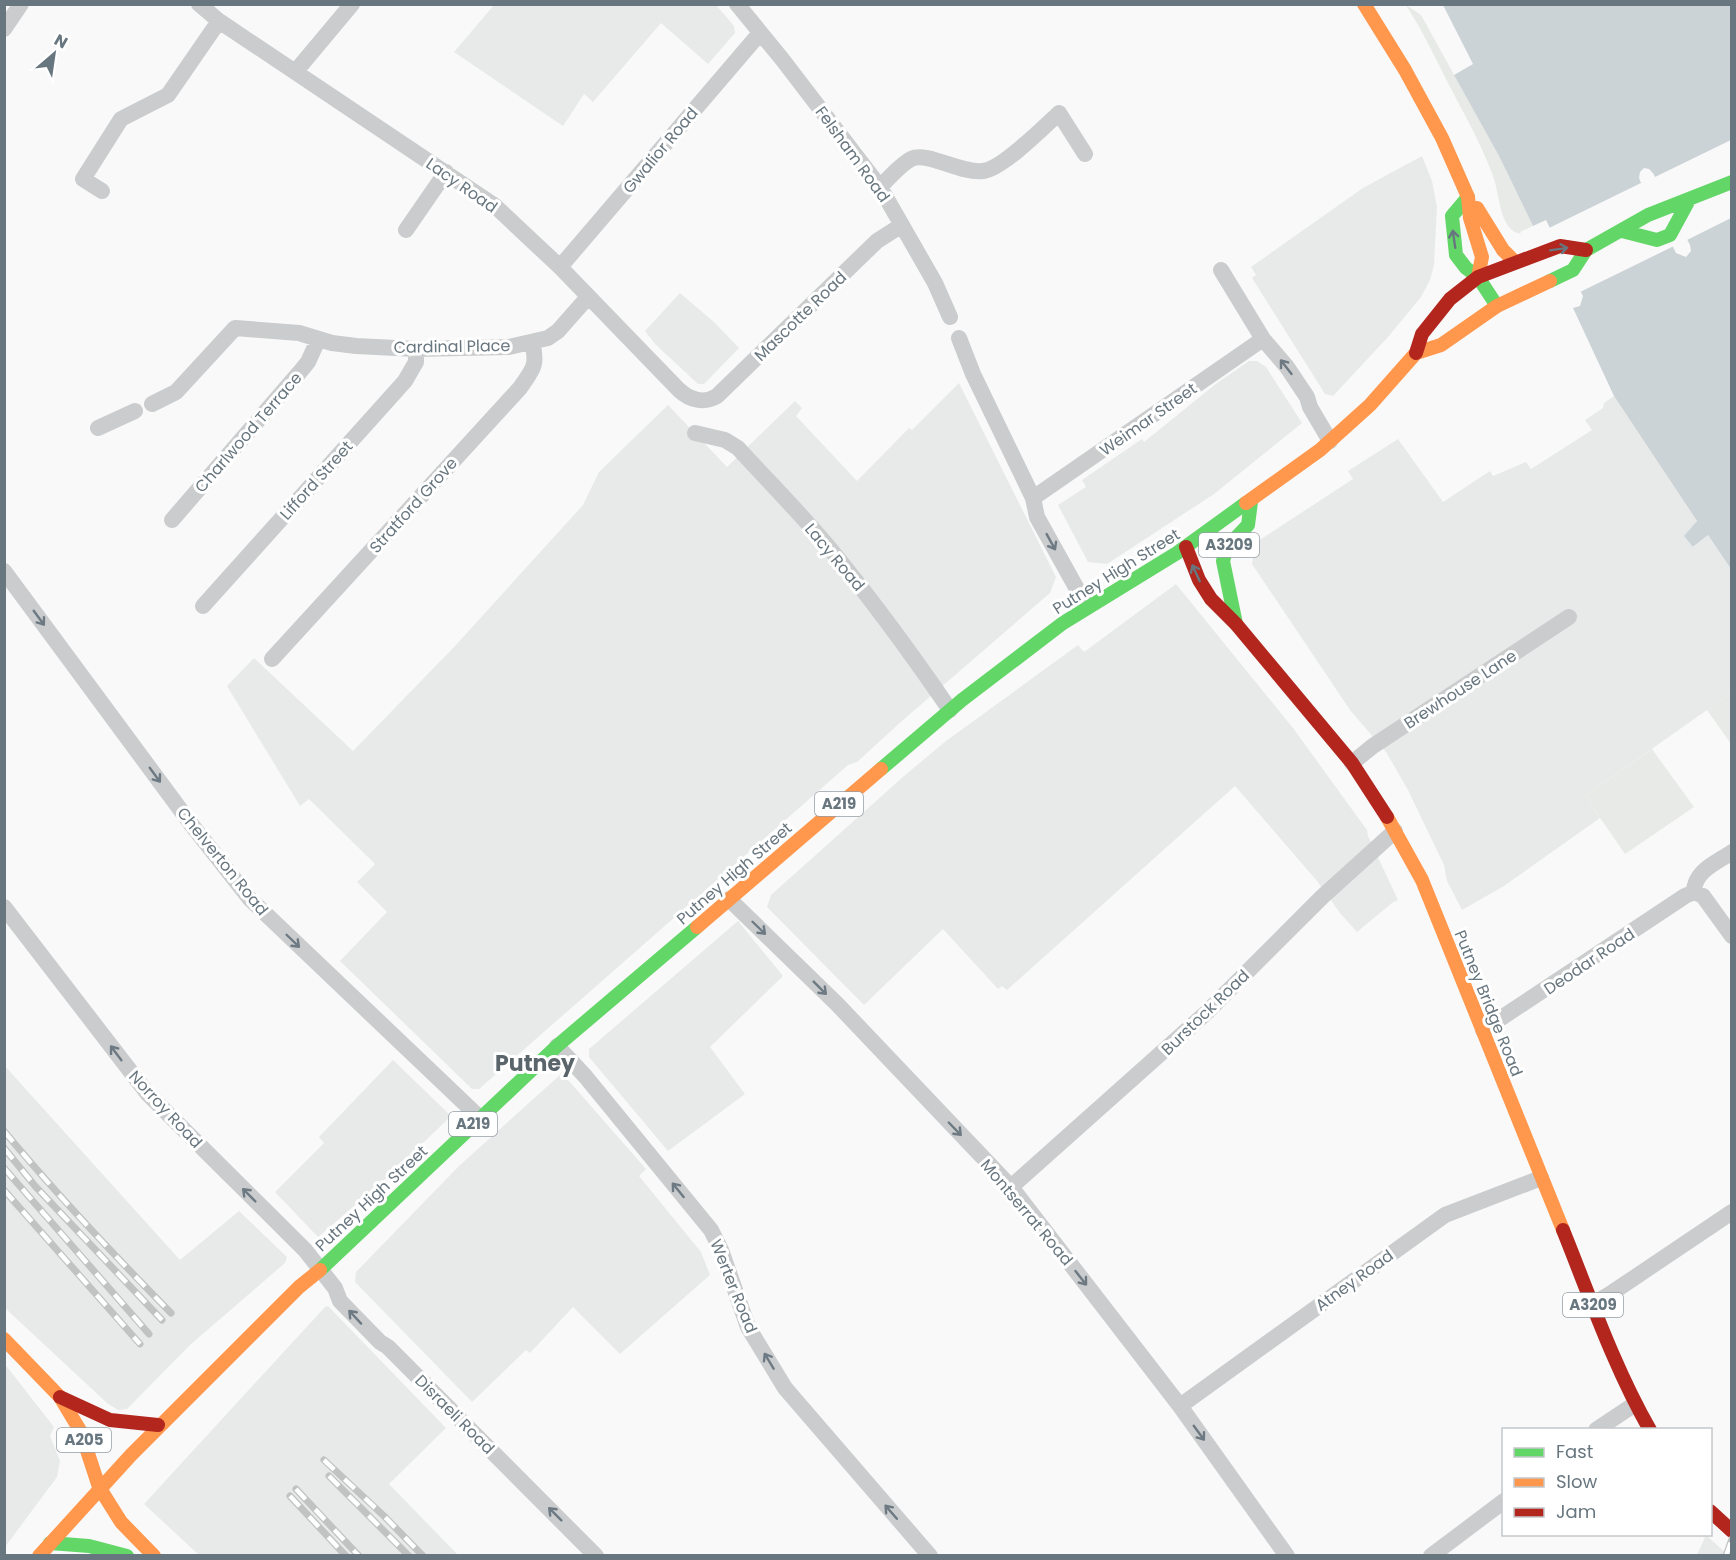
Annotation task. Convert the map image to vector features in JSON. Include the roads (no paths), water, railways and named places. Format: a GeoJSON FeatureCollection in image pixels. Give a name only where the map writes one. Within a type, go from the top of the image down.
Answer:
{"type":"FeatureCollection","features":[{"type":"Feature","properties":{"kind":"main road"},"geometry":{"type":"LineString","coordinates":[[1365,5],[1405,70],[1442,138],[1468,197],[1485,218],[1496,242],[1515,262]]}},
{"type":"Feature","properties":{"kind":"main road","name":"A219"},"geometry":{"type":"LineString","coordinates":[[1497,306],[1573,270],[1586,249],[1648,215],[1731,182]]}},
{"type":"Feature","properties":{"kind":"main road"},"geometry":{"type":"LineString","coordinates":[[1468,197],[1470,218],[1482,257],[1478,277]]}},
{"type":"Feature","properties":{"kind":"main road"},"geometry":{"type":"LineString","coordinates":[[1468,197],[1452,216],[1456,255],[1466,268],[1478,277],[1497,306]]}},
{"type":"Feature","properties":{"kind":"main road"},"geometry":{"type":"LineString","coordinates":[[1622,231],[1657,240],[1670,235],[1689,200]]}},
{"type":"Feature","properties":{"kind":"main road","name":"A219"},"geometry":{"type":"LineString","coordinates":[[1416,353],[1422,334],[1450,299],[1478,277],[1560,246],[1586,249]]}},
{"type":"Feature","properties":{"kind":"main road","name":"Putney High Street"},"geometry":{"type":"LineString","coordinates":[[99,1486],[299,1287],[320,1270],[557,1046],[950,710],[1087,606],[1138,579],[1251,502],[1330,441],[1370,405],[1416,353],[1441,345],[1497,306]]}},
{"type":"Feature","properties":{"kind":"main road","name":"Putney Bridge Road"},"geometry":{"type":"LineString","coordinates":[[1236,624],[1223,561],[1227,547],[1248,525],[1251,502]]}},
{"type":"Feature","properties":{"kind":"main road","name":"Putney Bridge Road"},"geometry":{"type":"LineString","coordinates":[[1186,547],[1194,572],[1208,597],[1236,624],[1352,763],[1378,800],[1422,880],[1593,1304],[1635,1404],[1649,1428]]}},
{"type":"Feature","properties":{"kind":"main road","name":"A205"},"geometry":{"type":"LineString","coordinates":[[4,1339],[60,1398],[81,1432],[99,1486],[121,1522],[154,1556]]}},
{"type":"Feature","properties":{"kind":"main road"},"geometry":{"type":"LineString","coordinates":[[60,1398],[110,1420],[158,1425]]}},
{"type":"Feature","properties":{"kind":"main road","name":"A219"},"geometry":{"type":"LineString","coordinates":[[39,1556],[99,1486]]}},
{"type":"Feature","properties":{"kind":"main road"},"geometry":{"type":"LineString","coordinates":[[1712,1513],[1731,1531]]}},
{"type":"Feature","properties":{"kind":"main road"},"geometry":{"type":"LineString","coordinates":[[50,1543],[99,1546],[127,1556]]}},
{"type":"Feature","properties":{"kind":"street"},"geometry":{"type":"LineString","coordinates":[[4,29],[21,4]]}},
{"type":"Feature","properties":{"kind":"street","name":"Lacy Road"},"geometry":{"type":"LineString","coordinates":[[199,4],[219,21],[297,71],[495,206],[560,267],[679,390],[696,400]]}},
{"type":"Feature","properties":{"kind":"street"},"geometry":{"type":"LineString","coordinates":[[297,71],[352,4]]}},
{"type":"Feature","properties":{"kind":"street","name":"Felsham Road"},"geometry":{"type":"LineString","coordinates":[[737,4],[880,187],[935,283],[950,317]]}},
{"type":"Feature","properties":{"kind":"street"},"geometry":{"type":"LineString","coordinates":[[102,191],[83,179],[121,119],[168,95],[219,21]]}},
{"type":"Feature","properties":{"kind":"street","name":"Gwalior Road"},"geometry":{"type":"LineString","coordinates":[[560,267],[760,33]]}},
{"type":"Feature","properties":{"kind":"street"},"geometry":{"type":"LineString","coordinates":[[880,187],[912,159],[925,156],[954,168],[984,171],[1010,157],[1059,113],[1085,154]]}},
{"type":"Feature","properties":{"kind":"street"},"geometry":{"type":"LineString","coordinates":[[406,230],[446,172]]}},
{"type":"Feature","properties":{"kind":"street","name":"Mascotte Road"},"geometry":{"type":"LineString","coordinates":[[696,400],[708,400],[717,396],[877,241],[902,225]]}},
{"type":"Feature","properties":{"kind":"street"},"geometry":{"type":"LineString","coordinates":[[1221,270],[1263,339],[1287,366],[1307,397],[1310,407],[1330,441]]}},
{"type":"Feature","properties":{"kind":"street","name":"Cardinal Place"},"geometry":{"type":"LineString","coordinates":[[152,404],[176,392],[235,328],[299,333],[318,340],[356,346],[416,349],[509,347],[548,338],[558,331],[588,297]]}},
{"type":"Feature","properties":{"kind":"street"},"geometry":{"type":"LineString","coordinates":[[959,338],[1033,498],[1037,517],[1087,606]]}},
{"type":"Feature","properties":{"kind":"street","name":"Weimar Street"},"geometry":{"type":"LineString","coordinates":[[1033,498],[1263,339]]}},
{"type":"Feature","properties":{"kind":"street","name":"Charlwood Terrace"},"geometry":{"type":"LineString","coordinates":[[172,520],[308,362],[318,340]]}},
{"type":"Feature","properties":{"kind":"street","name":"Stratford Grove"},"geometry":{"type":"LineString","coordinates":[[272,658],[520,388],[533,368],[536,358],[532,342]]}},
{"type":"Feature","properties":{"kind":"street","name":"Lifford Street"},"geometry":{"type":"LineString","coordinates":[[203,606],[405,381],[416,362],[416,349]]}},
{"type":"Feature","properties":{"kind":"street"},"geometry":{"type":"LineString","coordinates":[[98,428],[135,411]]}},
{"type":"Feature","properties":{"kind":"street","name":"Lacy Road"},"geometry":{"type":"LineString","coordinates":[[695,433],[724,440],[738,448],[807,524],[877,608],[950,710]]}},
{"type":"Feature","properties":{"kind":"street","name":"Chelverton Road"},"geometry":{"type":"LineString","coordinates":[[4,571],[191,824],[250,899],[480,1118]]}},
{"type":"Feature","properties":{"kind":"street","name":"Brewhouse Lane"},"geometry":{"type":"LineString","coordinates":[[1352,763],[1373,746],[1569,617]]}},
{"type":"Feature","properties":{"kind":"street","name":"Burstock Road"},"geometry":{"type":"LineString","coordinates":[[1011,1188],[1206,1013],[1322,897],[1395,831]]}},
{"type":"Feature","properties":{"kind":"street","name":"Deodar Road"},"geometry":{"type":"LineString","coordinates":[[1483,1030],[1694,892],[1697,876],[1731,852]]}},
{"type":"Feature","properties":{"kind":"street"},"geometry":{"type":"LineString","coordinates":[[1694,892],[1704,896],[1731,936]]}},
{"type":"Feature","properties":{"kind":"street","name":"Montserrat Road"},"geometry":{"type":"LineString","coordinates":[[729,899],[837,1004],[1011,1188],[1180,1406],[1287,1556]]}},
{"type":"Feature","properties":{"kind":"street","name":"Norroy Road"},"geometry":{"type":"LineString","coordinates":[[4,907],[148,1094],[305,1250],[320,1270]]}},
{"type":"Feature","properties":{"kind":"street","name":"Werter Road"},"geometry":{"type":"LineString","coordinates":[[557,1046],[585,1076],[711,1230],[721,1250],[748,1327],[785,1388],[930,1556]]}},
{"type":"Feature","properties":{"kind":"street","name":"Atney Road"},"geometry":{"type":"LineString","coordinates":[[1180,1406],[1445,1215],[1541,1178]]}},
{"type":"Feature","properties":{"kind":"street"},"geometry":{"type":"LineString","coordinates":[[1593,1304],[1731,1212]]}},
{"type":"Feature","properties":{"kind":"street","name":"Disraeli Road"},"geometry":{"type":"LineString","coordinates":[[320,1270],[334,1288],[340,1301],[359,1322],[388,1347],[596,1556]]}},
{"type":"Feature","properties":{"kind":"street"},"geometry":{"type":"LineString","coordinates":[[1599,1428],[1635,1404]]}},
{"type":"Feature","properties":{"kind":"street"},"geometry":{"type":"LineString","coordinates":[[1431,1556],[1502,1502]]}},
{"type":"Feature","properties":{"kind":"railway"},"geometry":{"type":"LineString","coordinates":[[4,1131],[86,1224],[171,1313]]}},
{"type":"Feature","properties":{"kind":"railway"},"geometry":{"type":"LineString","coordinates":[[4,1148],[35,1186],[162,1320]]}},
{"type":"Feature","properties":{"kind":"railway"},"geometry":{"type":"LineString","coordinates":[[4,1168],[149,1334]]}},
{"type":"Feature","properties":{"kind":"railway"},"geometry":{"type":"LineString","coordinates":[[4,1190],[140,1344]]}},
{"type":"Feature","properties":{"kind":"railway"},"geometry":{"type":"LineString","coordinates":[[324,1460],[423,1556]]}},
{"type":"Feature","properties":{"kind":"railway"},"geometry":{"type":"LineString","coordinates":[[329,1476],[409,1556]]}},
{"type":"Feature","properties":{"kind":"railway"},"geometry":{"type":"LineString","coordinates":[[296,1489],[359,1556]]}},
{"type":"Feature","properties":{"kind":"railway"},"geometry":{"type":"LineString","coordinates":[[290,1496],[346,1556]]}},
{"type":"Feature","properties":{"kind":"railway"},"geometry":{"type":"LineString","coordinates":[[1726,1556],[1732,1539]]}},
{"type":"Feature","properties":{"kind":"district","name":"Putney"},"geometry":{"type":"Point","coordinates":[535,1063]}}]}
